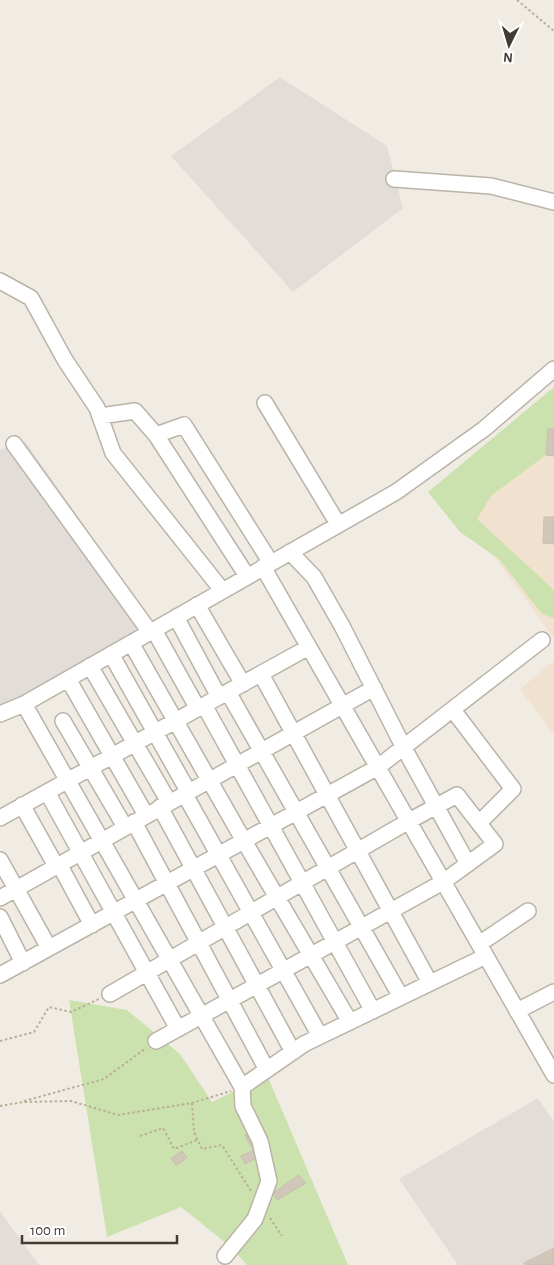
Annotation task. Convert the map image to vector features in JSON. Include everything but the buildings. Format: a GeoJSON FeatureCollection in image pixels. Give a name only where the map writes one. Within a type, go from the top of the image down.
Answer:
{"type":"FeatureCollection","features":[{"type":"Feature","properties":{"kind":"street"},"geometry":{"type":"LineString","coordinates":[[394,179],[491,186],[554,202]]}},
{"type":"Feature","properties":{"kind":"street"},"geometry":{"type":"LineString","coordinates":[[0,281],[31,298],[65,360],[97,408],[113,453],[222,590]]}},
{"type":"Feature","properties":{"kind":"street"},"geometry":{"type":"LineString","coordinates":[[0,714],[24,704],[396,492],[484,429],[554,369]]}},
{"type":"Feature","properties":{"kind":"street"},"geometry":{"type":"LineString","coordinates":[[265,403],[338,524]]}},
{"type":"Feature","properties":{"kind":"street"},"geometry":{"type":"LineString","coordinates":[[100,416],[135,411],[156,436],[247,576]]}},
{"type":"Feature","properties":{"kind":"street"},"geometry":{"type":"LineString","coordinates":[[156,436],[184,425],[267,565],[309,647],[554,1075]]}},
{"type":"Feature","properties":{"kind":"street"},"geometry":{"type":"LineString","coordinates":[[14,444],[152,631],[201,707],[237,764],[373,1011]]}},
{"type":"Feature","properties":{"kind":"street"},"geometry":{"type":"LineString","coordinates":[[290,552],[314,577],[404,748],[468,864]]}},
{"type":"Feature","properties":{"kind":"street"},"geometry":{"type":"LineString","coordinates":[[196,606],[242,684]]}},
{"type":"Feature","properties":{"kind":"street"},"geometry":{"type":"LineString","coordinates":[[176,618],[262,750],[401,997]]}},
{"type":"Feature","properties":{"kind":"street"},"geometry":{"type":"LineString","coordinates":[[1,971],[23,963],[378,768],[542,640]]}},
{"type":"Feature","properties":{"kind":"street"},"geometry":{"type":"LineString","coordinates":[[131,643],[210,779],[244,842],[350,1022]]}},
{"type":"Feature","properties":{"kind":"street"},"geometry":{"type":"LineString","coordinates":[[2,813],[22,806],[309,647]]}},
{"type":"Feature","properties":{"kind":"street"},"geometry":{"type":"LineString","coordinates":[[111,654],[156,732],[186,792],[320,1036]]}},
{"type":"Feature","properties":{"kind":"street"},"geometry":{"type":"LineString","coordinates":[[90,666],[135,743],[194,869],[293,1052]]}},
{"type":"Feature","properties":{"kind":"street"},"geometry":{"type":"LineString","coordinates":[[261,674],[430,983]]}},
{"type":"Feature","properties":{"kind":"street"},"geometry":{"type":"LineString","coordinates":[[68,679],[112,756],[135,821],[166,884],[231,1000],[267,1070]]}},
{"type":"Feature","properties":{"kind":"street"},"geometry":{"type":"LineString","coordinates":[[0,898],[342,704],[374,688]]}},
{"type":"Feature","properties":{"kind":"street"},"geometry":{"type":"LineString","coordinates":[[24,704],[242,1087],[243,1106],[260,1140],[269,1181],[255,1218],[225,1256]]}},
{"type":"Feature","properties":{"kind":"street"},"geometry":{"type":"LineString","coordinates":[[453,710],[513,789],[479,823]]}},
{"type":"Feature","properties":{"kind":"street"},"geometry":{"type":"LineString","coordinates":[[63,721],[91,768],[135,821]]}},
{"type":"Feature","properties":{"kind":"street"},"geometry":{"type":"LineString","coordinates":[[47,792],[178,1029]]}},
{"type":"Feature","properties":{"kind":"street"},"geometry":{"type":"LineString","coordinates":[[110,994],[358,850],[457,795],[495,844],[443,882],[156,1041]]}},
{"type":"Feature","properties":{"kind":"street"},"geometry":{"type":"LineString","coordinates":[[22,806],[92,925]]}},
{"type":"Feature","properties":{"kind":"street"},"geometry":{"type":"LineString","coordinates":[[0,860],[49,948]]}},
{"type":"Feature","properties":{"kind":"street"},"geometry":{"type":"LineString","coordinates":[[242,1087],[320,1036],[430,983],[483,950],[528,911]]}},
{"type":"Feature","properties":{"kind":"street"},"geometry":{"type":"LineString","coordinates":[[0,917],[23,963]]}},
{"type":"Feature","properties":{"kind":"street"},"geometry":{"type":"LineString","coordinates":[[517,1011],[554,992]]}},
{"type":"Feature","properties":{"kind":"path"},"geometry":{"type":"LineString","coordinates":[[517,0],[554,31]]}},
{"type":"Feature","properties":{"kind":"path"},"geometry":{"type":"LineString","coordinates":[[0,1041],[34,1032],[49,1007],[71,1012],[110,994]]}},
{"type":"Feature","properties":{"kind":"path"},"geometry":{"type":"LineString","coordinates":[[15,1104],[104,1078],[156,1041]]}},
{"type":"Feature","properties":{"kind":"path"},"geometry":{"type":"LineString","coordinates":[[0,1106],[71,1101],[118,1115],[192,1103],[242,1087]]}},
{"type":"Feature","properties":{"kind":"path"},"geometry":{"type":"LineString","coordinates":[[192,1103],[194,1132],[202,1149],[222,1145],[282,1236]]}},
{"type":"Feature","properties":{"kind":"path"},"geometry":{"type":"LineString","coordinates":[[140,1136],[162,1128],[174,1149],[198,1140]]}},
{"type":"Feature","properties":{"kind":"shaded area"},"geometry":{"type":"Polygon","coordinates":[[[280,77],[387,146],[403,208],[293,292],[171,156],[280,77]]]}},
{"type":"Feature","properties":{"kind":"shaded area"},"geometry":{"type":"Polygon","coordinates":[[[554,406],[554,638],[450,496],[554,406]]]}},
{"type":"Feature","properties":{"kind":"shaded area"},"geometry":{"type":"Polygon","coordinates":[[[25,441],[151,622],[18,700],[0,707],[0,450],[25,441]]]}},
{"type":"Feature","properties":{"kind":"shaded area"},"geometry":{"type":"Polygon","coordinates":[[[554,661],[554,735],[520,689],[554,661]]]}},
{"type":"Feature","properties":{"kind":"shaded area"},"geometry":{"type":"Polygon","coordinates":[[[538,1098],[554,1122],[554,1265],[458,1265],[399,1179],[538,1098]]]}},
{"type":"Feature","properties":{"kind":"shaded area"},"geometry":{"type":"Polygon","coordinates":[[[0,1211],[39,1265],[0,1265],[0,1211]]]}},
{"type":"Feature","properties":{"kind":"green space"},"geometry":{"type":"Polygon","coordinates":[[[554,387],[554,449],[491,496],[477,519],[554,590],[554,618],[542,614],[499,559],[460,532],[428,492],[554,387]]]}},
{"type":"Feature","properties":{"kind":"green space"},"geometry":{"type":"Polygon","coordinates":[[[69,1000],[127,1010],[180,1054],[212,1102],[267,1075],[348,1265],[247,1265],[232,1248],[181,1207],[107,1237],[69,1000]]]}}]}
